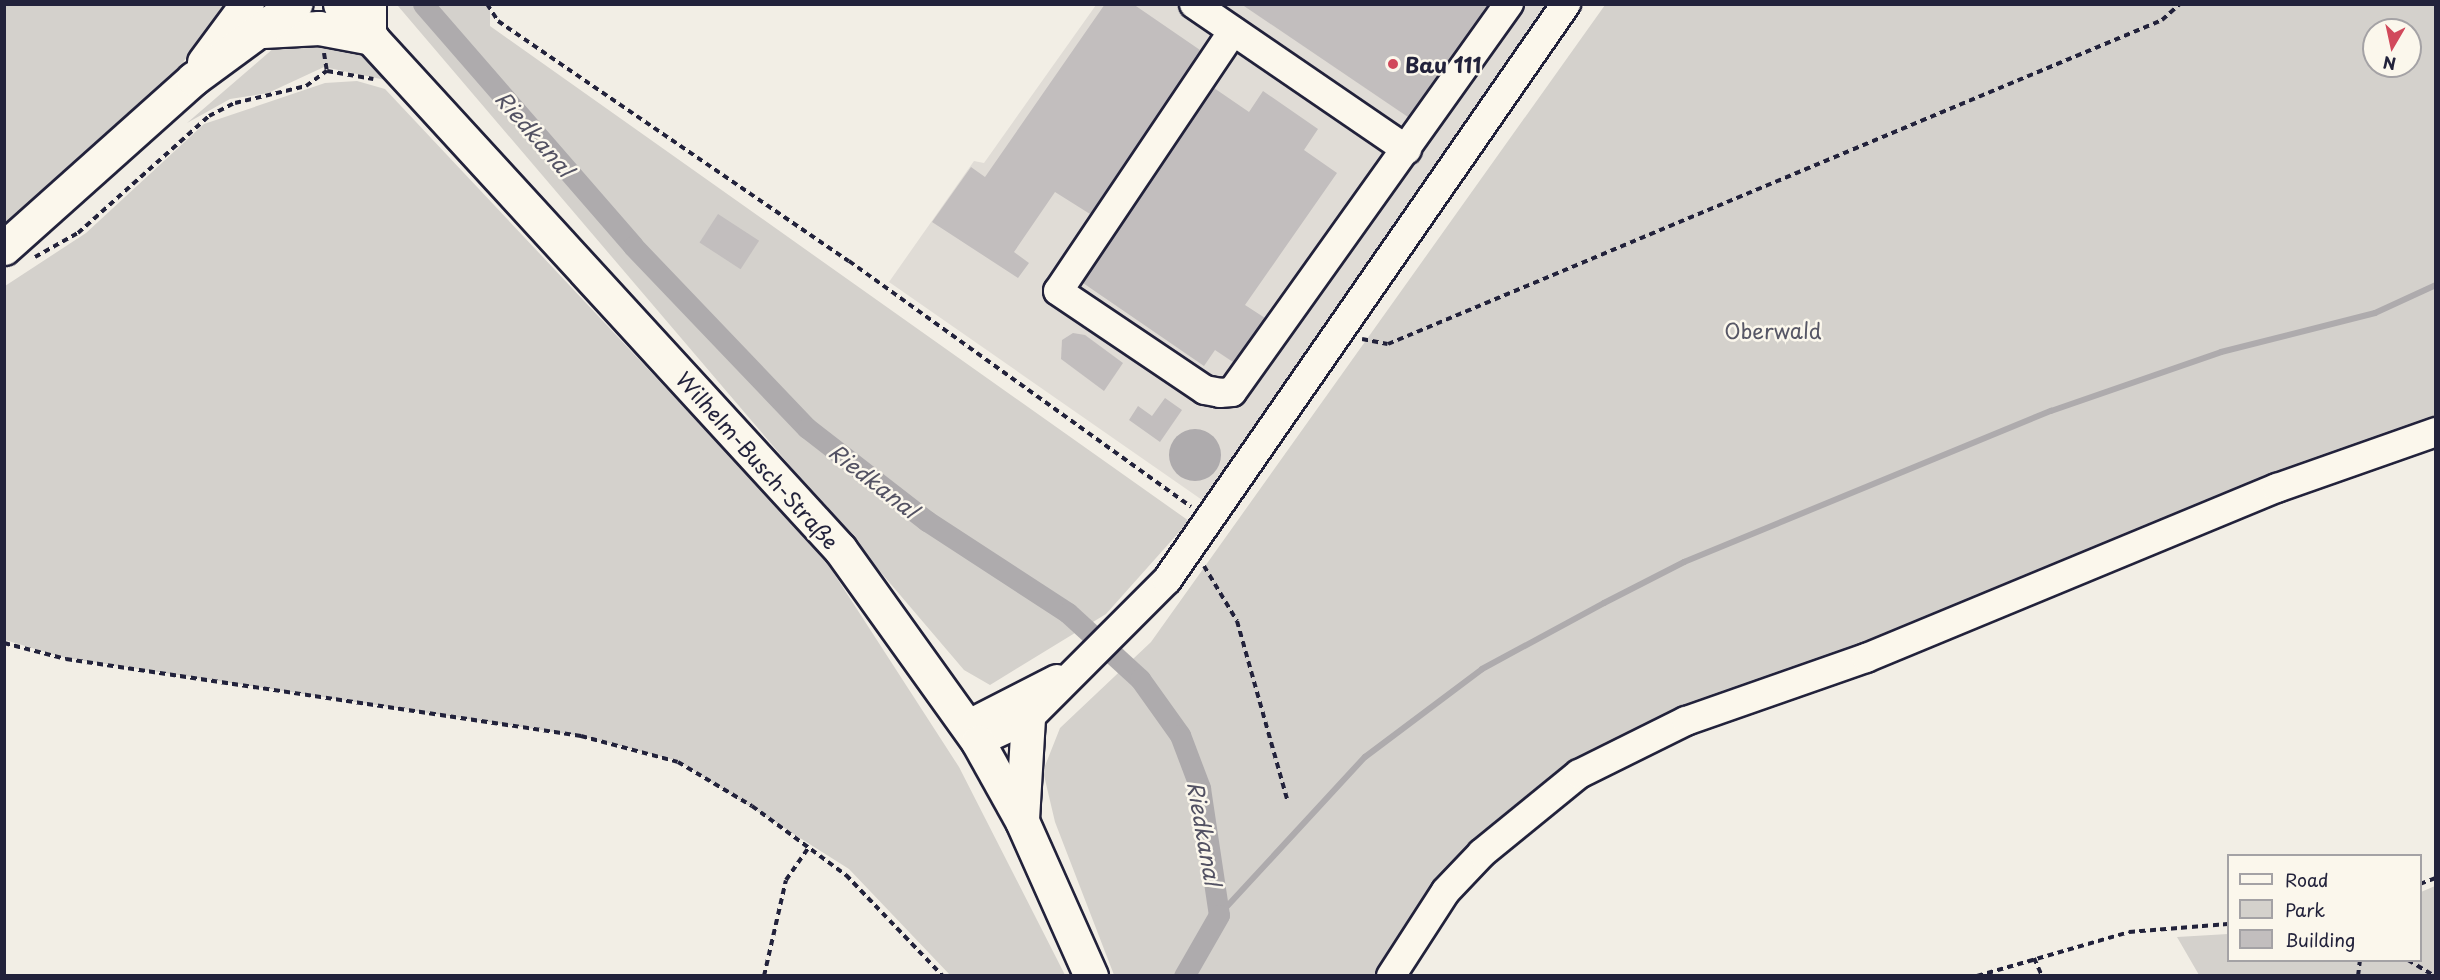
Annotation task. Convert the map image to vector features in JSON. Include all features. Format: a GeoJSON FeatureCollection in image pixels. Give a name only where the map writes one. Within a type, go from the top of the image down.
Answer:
{"type":"FeatureCollection","features":[{"type":"Feature","properties":{"kind":"main road"},"geometry":{"type":"LineString","coordinates":[[14,256],[255,18],[296,4]]}},
{"type":"Feature","properties":{"kind":"main road","name":"Wilhelm-Busch-Straße"},"geometry":{"type":"LineString","coordinates":[[340,4],[840,549],[972,734],[1022,821],[1091,975]]}},
{"type":"Feature","properties":{"kind":"main road"},"geometry":{"type":"LineString","coordinates":[[255,18],[372,38]]}},
{"type":"Feature","properties":{"kind":"main road"},"geometry":{"type":"LineString","coordinates":[[1022,821],[1028,719]]}},
{"type":"Feature","properties":{"kind":"street"},"geometry":{"type":"LineString","coordinates":[[372,4],[372,38]]}},
{"type":"Feature","properties":{"kind":"street"},"geometry":{"type":"LineString","coordinates":[[1194,4],[1407,150]]}},
{"type":"Feature","properties":{"kind":"street"},"geometry":{"type":"LineString","coordinates":[[1233,31],[1058,291],[1205,390],[1232,392],[1407,150],[1509,4]]}},
{"type":"Feature","properties":{"kind":"street"},"geometry":{"type":"LineString","coordinates":[[972,734],[1028,719],[1077,669],[1124,628],[1209,521],[1566,4]]}},
{"type":"Feature","properties":{"kind":"street"},"geometry":{"type":"LineString","coordinates":[[1391,975],[1467,868],[1579,774],[1686,721],[1866,658],[2277,488],[2436,432]]}},
{"type":"Feature","properties":{"kind":"street"},"geometry":{"type":"LineString","coordinates":[[972,734],[1077,669]]}},
{"type":"Feature","properties":{"kind":"path"},"geometry":{"type":"LineString","coordinates":[[487,4],[498,21],[849,261],[1209,521]]}},
{"type":"Feature","properties":{"kind":"path"},"geometry":{"type":"LineString","coordinates":[[1344,327],[1372,344],[1388,344],[2162,20],[2180,4]]}},
{"type":"Feature","properties":{"kind":"path"},"geometry":{"type":"LineString","coordinates":[[14,256],[78,233],[209,116],[235,103],[306,86],[327,71]]}},
{"type":"Feature","properties":{"kind":"path"},"geometry":{"type":"LineString","coordinates":[[1203,565],[1237,621],[1287,799]]}},
{"type":"Feature","properties":{"kind":"path"},"geometry":{"type":"LineString","coordinates":[[4,643],[66,659],[581,736],[678,762],[809,847],[846,875],[943,975]]}},
{"type":"Feature","properties":{"kind":"path"},"geometry":{"type":"LineString","coordinates":[[764,975],[786,880],[809,847]]}},
{"type":"Feature","properties":{"kind":"path"},"geometry":{"type":"LineString","coordinates":[[2422,884],[2436,878]]}},
{"type":"Feature","properties":{"kind":"path"},"geometry":{"type":"LineString","coordinates":[[1977,975],[2129,932],[2227,924]]}},
{"type":"Feature","properties":{"kind":"path"},"geometry":{"type":"LineString","coordinates":[[2034,958],[2042,975]]}},
{"type":"Feature","properties":{"kind":"path"},"geometry":{"type":"LineString","coordinates":[[2412,962],[2435,975]]}},
{"type":"Feature","properties":{"kind":"shaded area"},"geometry":{"type":"Polygon","coordinates":[[[1096,5],[1548,5],[1205,502],[889,282],[974,161],[984,163],[1096,5]]]}},
{"type":"Feature","properties":{"kind":"shaded area"},"geometry":{"type":"Polygon","coordinates":[[[1195,429],[1205,431],[1213,437],[1219,445],[1221,455],[1219,465],[1213,473],[1205,479],[1195,481],[1185,479],[1177,473],[1171,465],[1169,455],[1171,445],[1177,437],[1185,431],[1195,429]]]}},
{"type":"Feature","properties":{"kind":"green space"},"geometry":{"type":"Polygon","coordinates":[[[5,5],[227,5],[181,65],[5,232],[5,5]]]}},
{"type":"Feature","properties":{"kind":"green space"},"geometry":{"type":"Polygon","coordinates":[[[490,5],[490,26],[1189,521],[1106,614],[990,685],[964,670],[398,6],[490,5]]]}},
{"type":"Feature","properties":{"kind":"green space","name":"Oberwald"},"geometry":{"type":"Polygon","coordinates":[[[1605,5],[2435,5],[2435,417],[1602,750],[1509,811],[1436,891],[1379,975],[1114,975],[1055,822],[1043,771],[1060,728],[1151,642],[1605,5]]]}},
{"type":"Feature","properties":{"kind":"green space"},"geometry":{"type":"Polygon","coordinates":[[[302,34],[363,49],[395,82],[324,67],[268,93],[230,99],[187,123],[282,41],[302,34]]]}},
{"type":"Feature","properties":{"kind":"green space"},"geometry":{"type":"Polygon","coordinates":[[[357,81],[385,89],[820,552],[959,767],[1065,975],[950,975],[849,869],[678,761],[581,736],[66,658],[5,640],[5,286],[86,233],[204,124],[325,83],[357,81]]]}},
{"type":"Feature","properties":{"kind":"green space"},"geometry":{"type":"Polygon","coordinates":[[[2435,886],[2435,975],[2199,975],[2177,937],[2227,934],[2227,962],[2422,962],[2422,892],[2435,886]]]}},
{"type":"Feature","properties":{"kind":"building"},"geometry":{"type":"Polygon","coordinates":[[[1105,4],[1133,4],[1200,50],[1090,214],[1055,192],[1014,252],[1029,263],[1018,278],[932,222],[971,167],[985,177],[1105,4]]]}},
{"type":"Feature","properties":{"kind":"building","name":"Bau 111"},"geometry":{"type":"Polygon","coordinates":[[[1241,4],[1488,4],[1408,117],[1241,4]]]}},
{"type":"Feature","properties":{"kind":"building"},"geometry":{"type":"Polygon","coordinates":[[[1214,88],[1249,112],[1263,91],[1318,129],[1304,150],[1337,173],[1245,305],[1265,318],[1233,362],[1215,350],[1204,366],[1083,283],[1214,88]]]}},
{"type":"Feature","properties":{"kind":"building"},"geometry":{"type":"Polygon","coordinates":[[[718,214],[759,241],[741,269],[699,243],[718,214]]]}},
{"type":"Feature","properties":{"kind":"building"},"geometry":{"type":"Polygon","coordinates":[[[1073,333],[1085,335],[1123,363],[1104,391],[1061,359],[1062,340],[1073,333]]]}},
{"type":"Feature","properties":{"kind":"building"},"geometry":{"type":"Polygon","coordinates":[[[1165,398],[1182,410],[1160,442],[1129,420],[1138,406],[1152,416],[1165,398]]]}},
{"type":"Feature","properties":{"kind":"waterway","name":"Riedkanal"},"geometry":{"type":"LineString","coordinates":[[423,4],[633,246],[807,428],[927,521],[1068,613],[1140,679],[1180,735],[1200,788],[1219,915],[1184,976]]}},
{"type":"Feature","properties":{"kind":"waterway"},"geometry":{"type":"LineString","coordinates":[[1219,915],[1365,757],[1482,669],[1604,603],[1684,562],[2051,411],[2221,352],[2375,313],[2436,285]]}},
{"type":"Feature","properties":{"kind":"place","name":"Bau 111"},"geometry":{"type":"Point","coordinates":[1393,64]}}]}
